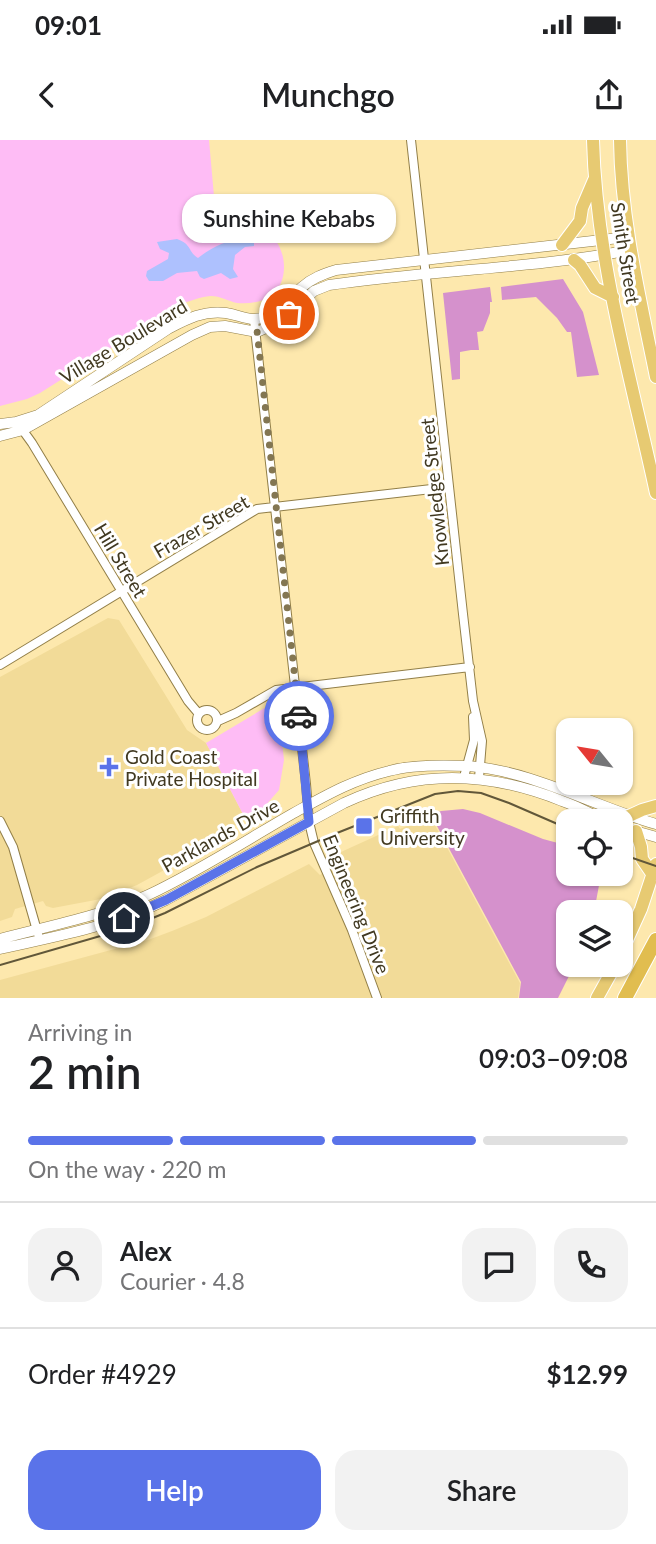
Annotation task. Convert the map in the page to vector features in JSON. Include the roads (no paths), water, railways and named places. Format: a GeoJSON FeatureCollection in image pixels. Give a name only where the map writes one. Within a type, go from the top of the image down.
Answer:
{"type":"FeatureCollection","features":[{"type":"Feature","properties":{"kind":"highway","name":"Smith Street"},"geometry":{"type":"LineString","coordinates":[[593,140],[604,255],[656,493]]}},
{"type":"Feature","properties":{"kind":"highway","name":"Smith Street"},"geometry":{"type":"LineString","coordinates":[[620,140],[629,243],[656,377]]}},
{"type":"Feature","properties":{"kind":"highway"},"geometry":{"type":"LineString","coordinates":[[562,245],[580,221],[582,208],[595,177]]}},
{"type":"Feature","properties":{"kind":"highway"},"geometry":{"type":"LineString","coordinates":[[574,260],[596,288],[612,297]]}},
{"type":"Feature","properties":{"kind":"highway"},"geometry":{"type":"LineString","coordinates":[[633,816],[656,806]]}},
{"type":"Feature","properties":{"kind":"highway"},"geometry":{"type":"LineString","coordinates":[[633,927],[654,870],[642,859],[636,831]]}},
{"type":"Feature","properties":{"kind":"highway"},"geometry":{"type":"LineString","coordinates":[[625,998],[656,940]]}},
{"type":"Feature","properties":{"kind":"highway"},"geometry":{"type":"LineString","coordinates":[[597,998],[609,977]]}},
{"type":"Feature","properties":{"kind":"street","name":"Knowledge Street"},"geometry":{"type":"LineString","coordinates":[[411,140],[474,707],[482,741],[479,773]]}},
{"type":"Feature","properties":{"kind":"street"},"geometry":{"type":"LineString","coordinates":[[254,320],[273,314],[316,277],[336,270],[602,240],[629,243]]}},
{"type":"Feature","properties":{"kind":"street"},"geometry":{"type":"LineString","coordinates":[[257,331],[271,326],[314,291],[328,285],[574,260],[604,255],[629,243]]}},
{"type":"Feature","properties":{"kind":"street","name":"Village Boulevard"},"geometry":{"type":"LineString","coordinates":[[0,424],[20,426],[168,329],[191,317],[204,313],[226,313],[254,320]]}},
{"type":"Feature","properties":{"kind":"street","name":"Engineering Drive"},"geometry":{"type":"LineString","coordinates":[[254,320],[309,822],[318,854],[352,930],[376,998]]}},
{"type":"Feature","properties":{"kind":"street","name":"Village Boulevard"},"geometry":{"type":"LineString","coordinates":[[0,436],[210,327],[225,326],[257,331]]}},
{"type":"Feature","properties":{"kind":"street","name":"Hill Street"},"geometry":{"type":"LineString","coordinates":[[20,426],[188,701],[199,714]]}},
{"type":"Feature","properties":{"kind":"street","name":"Frazer Street"},"geometry":{"type":"LineString","coordinates":[[0,665],[257,509],[449,486]]}},
{"type":"Feature","properties":{"kind":"street"},"geometry":{"type":"LineString","coordinates":[[218,721],[272,691],[470,667]]}},
{"type":"Feature","properties":{"kind":"street","name":"Knowledge Street"},"geometry":{"type":"LineString","coordinates":[[464,777],[474,740],[474,707]]}},
{"type":"Feature","properties":{"kind":"street"},"geometry":{"type":"LineString","coordinates":[[205,709],[212,710],[218,721],[215,728],[210,730],[203,729],[197,722],[199,714],[205,709]]}},
{"type":"Feature","properties":{"kind":"street","name":"Parklands Drive"},"geometry":{"type":"LineString","coordinates":[[0,939],[85,916],[146,895],[307,805],[350,783],[390,770],[467,766],[479,773],[545,794],[579,809]]}},
{"type":"Feature","properties":{"kind":"street","name":"Parklands Drive"},"geometry":{"type":"LineString","coordinates":[[0,949],[111,923],[152,907],[351,799],[380,788],[479,773],[521,776],[599,809]]}},
{"type":"Feature","properties":{"kind":"street"},"geometry":{"type":"LineString","coordinates":[[0,821],[13,847],[40,940]]}},
{"type":"Feature","properties":{"kind":"street","name":"Parklands Drive"},"geometry":{"type":"LineString","coordinates":[[633,822],[656,824]]}},
{"type":"Feature","properties":{"kind":"street","name":"Parklands Drive"},"geometry":{"type":"LineString","coordinates":[[633,828],[656,837]]}},
{"type":"Feature","properties":{"kind":"water"},"geometry":{"type":"Polygon","coordinates":[[[177,239],[198,258],[230,241],[254,240],[254,246],[245,247],[235,255],[233,269],[238,277],[230,279],[221,273],[204,279],[197,271],[177,273],[163,281],[149,281],[147,271],[168,259],[169,253],[160,249],[157,242],[177,239]]]}},
{"type":"Feature","properties":{"kind":"tram line"},"geometry":{"type":"LineString","coordinates":[[0,965],[128,928],[165,913],[257,867],[435,794],[458,791],[481,793],[556,823]]}},
{"type":"Feature","properties":{"kind":"tram line"},"geometry":{"type":"LineString","coordinates":[[633,858],[656,866]]}},
{"type":"Feature","properties":{"kind":"place","name":"Sunshine Kebabs"},"geometry":{"type":"Point","coordinates":[289,314]}},
{"type":"Feature","properties":{"kind":"place","name":"Gold Coast Private Hospital"},"geometry":{"type":"Point","coordinates":[109,767]}},
{"type":"Feature","properties":{"kind":"place","name":"Griffith University"},"geometry":{"type":"Point","coordinates":[364,826]}}]}
